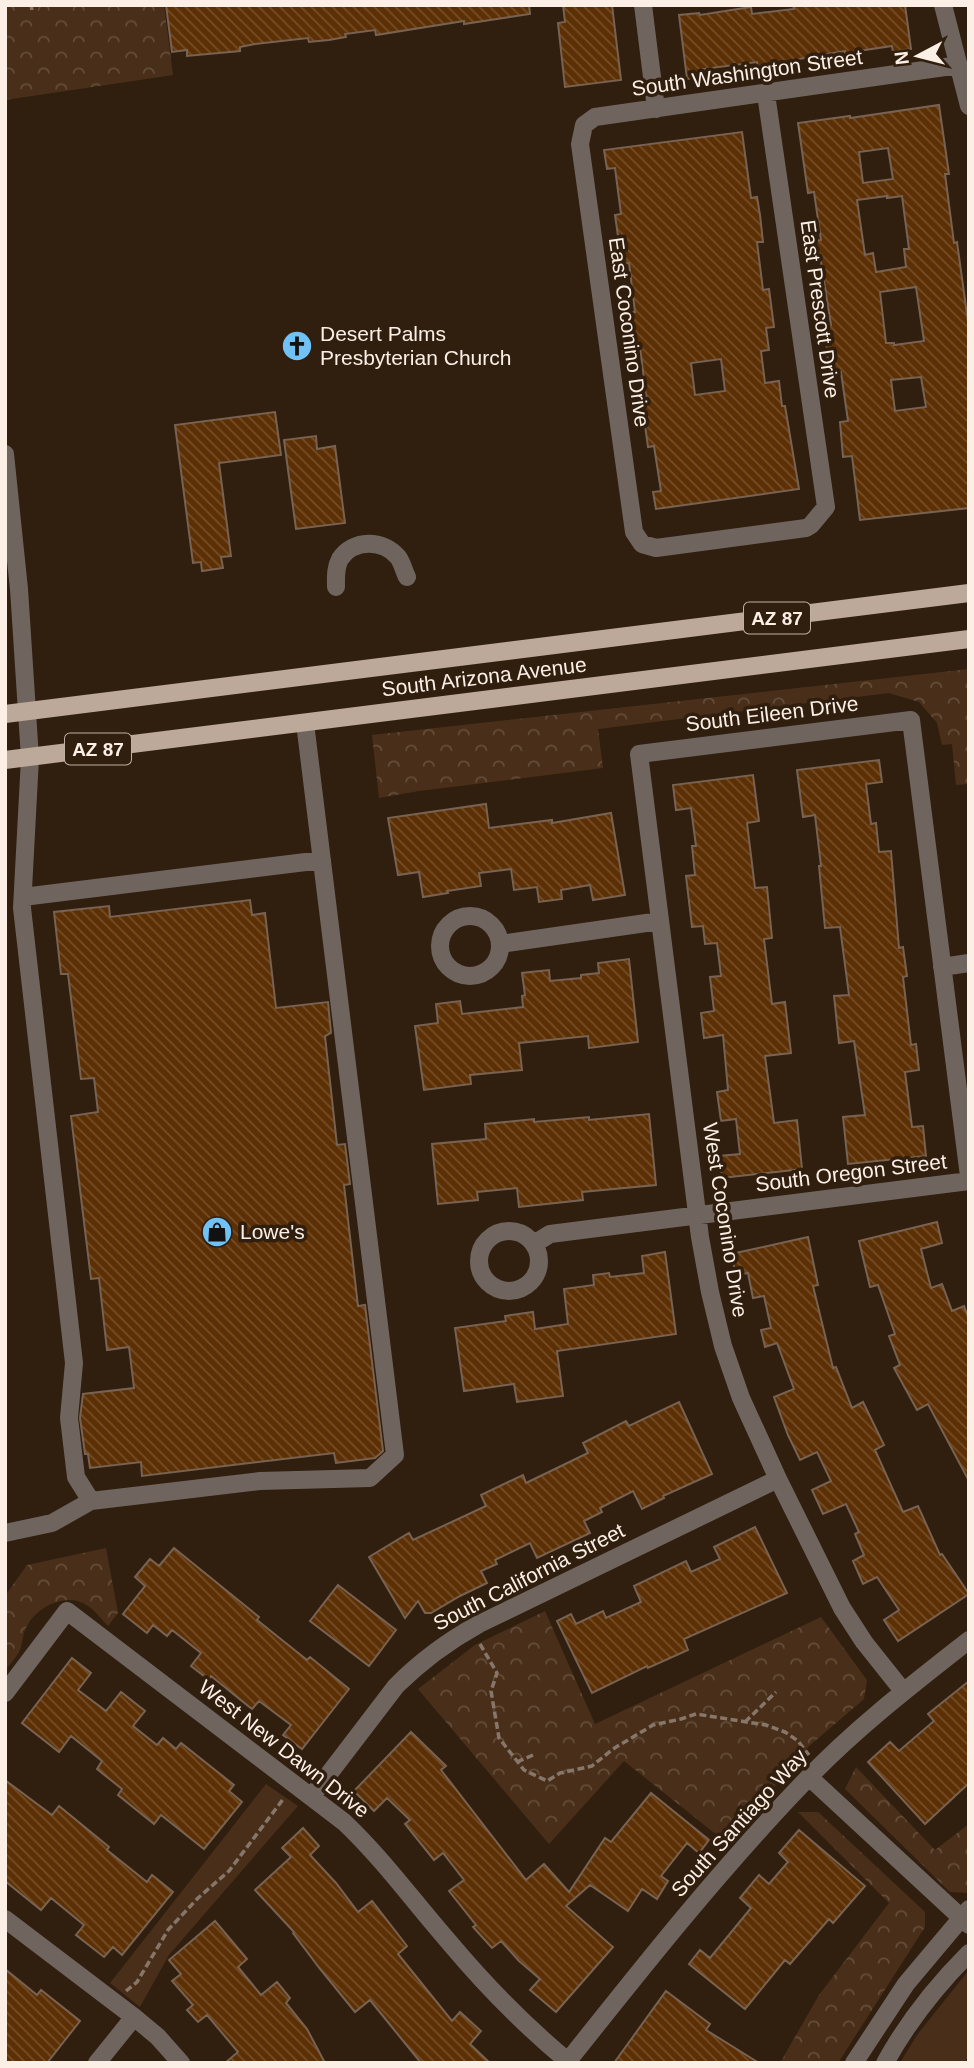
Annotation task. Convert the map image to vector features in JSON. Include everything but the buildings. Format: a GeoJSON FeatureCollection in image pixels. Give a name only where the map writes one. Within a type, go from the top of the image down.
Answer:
{"type":"FeatureCollection","features":[{"type":"Feature","properties":{"kind":"main road","name":"South Arizona Avenue"},"geometry":{"type":"LineString","coordinates":[[5,714],[969,593]]}},
{"type":"Feature","properties":{"kind":"main road","name":"South Arizona Avenue"},"geometry":{"type":"LineString","coordinates":[[5,760],[969,639]]}},
{"type":"Feature","properties":{"kind":"street"},"geometry":{"type":"LineString","coordinates":[[643,5],[656,109]]}},
{"type":"Feature","properties":{"kind":"street"},"geometry":{"type":"LineString","coordinates":[[943,5],[969,106]]}},
{"type":"Feature","properties":{"kind":"street","name":"South Washington Street"},"geometry":{"type":"LineString","coordinates":[[584,125],[596,117],[959,65]]}},
{"type":"Feature","properties":{"kind":"street","name":"East Prescott Drive"},"geometry":{"type":"LineString","coordinates":[[642,544],[656,548],[806,528],[826,507],[766,94]]}},
{"type":"Feature","properties":{"kind":"street","name":"East Coconino Drive"},"geometry":{"type":"LineString","coordinates":[[584,125],[580,144],[634,532],[642,544]]}},
{"type":"Feature","properties":{"kind":"street"},"geometry":{"type":"LineString","coordinates":[[5,454],[19,589],[30,758],[22,908],[74,1363],[69,1418],[76,1476],[91,1501]]}},
{"type":"Feature","properties":{"kind":"street"},"geometry":{"type":"LineString","coordinates":[[337,587],[336,569],[340,560],[350,548],[366,543],[382,544],[399,557],[407,577]]}},
{"type":"Feature","properties":{"kind":"street","name":"South Eileen Drive"},"geometry":{"type":"LineString","coordinates":[[639,754],[911,720],[942,967]]}},
{"type":"Feature","properties":{"kind":"street"},"geometry":{"type":"LineString","coordinates":[[5,1533],[52,1523],[91,1501],[260,1481],[370,1478],[395,1455],[305,723]]}},
{"type":"Feature","properties":{"kind":"street","name":"West Coconino Drive"},"geometry":{"type":"LineString","coordinates":[[639,754],[698,1215],[710,1292],[723,1346],[741,1398],[842,1608],[864,1642],[903,1691]]}},
{"type":"Feature","properties":{"kind":"street"},"geometry":{"type":"LineString","coordinates":[[23,897],[322,860]]}},
{"type":"Feature","properties":{"kind":"street"},"geometry":{"type":"LineString","coordinates":[[500,944],[660,921]]}},
{"type":"Feature","properties":{"kind":"street"},"geometry":{"type":"LineString","coordinates":[[969,963],[942,967],[969,1179]]}},
{"type":"Feature","properties":{"kind":"street","name":"South Oregon Street"},"geometry":{"type":"LineString","coordinates":[[534,1244],[550,1234],[969,1179]]}},
{"type":"Feature","properties":{"kind":"street","name":"South California Street"},"geometry":{"type":"LineString","coordinates":[[312,1796],[396,1686],[426,1658],[471,1629],[778,1479]]}},
{"type":"Feature","properties":{"kind":"street","name":"West New Dawn Drive"},"geometry":{"type":"LineString","coordinates":[[5,1693],[67,1611],[344,1822],[369,1846],[485,1983],[569,2062]]}},
{"type":"Feature","properties":{"kind":"street","name":"South Santiago Way"},"geometry":{"type":"LineString","coordinates":[[569,2062],[712,1885],[814,1772],[903,1691],[969,1640]]}},
{"type":"Feature","properties":{"kind":"street"},"geometry":{"type":"LineString","coordinates":[[814,1772],[966,1917],[906,1984],[854,2063]]}},
{"type":"Feature","properties":{"kind":"street"},"geometry":{"type":"LineString","coordinates":[[5,1919],[134,2017],[158,2037],[181,2063]]}},
{"type":"Feature","properties":{"kind":"street"},"geometry":{"type":"LineString","coordinates":[[885,2063],[932,1994],[969,1953]]}},
{"type":"Feature","properties":{"kind":"street"},"geometry":{"type":"LineString","coordinates":[[97,2063],[134,2017]]}},
{"type":"Feature","properties":{"kind":"path"},"geometry":{"type":"LineString","coordinates":[[471,1629],[497,1673],[491,1691],[499,1738],[524,1770],[547,1781],[560,1773],[592,1766],[612,1749],[653,1725],[696,1714],[766,1725],[785,1732],[798,1741],[814,1772]]}},
{"type":"Feature","properties":{"kind":"path"},"geometry":{"type":"LineString","coordinates":[[745,1721],[776,1692]]}},
{"type":"Feature","properties":{"kind":"path"},"geometry":{"type":"LineString","coordinates":[[517,1762],[533,1755]]}},
{"type":"Feature","properties":{"kind":"path"},"geometry":{"type":"LineString","coordinates":[[114,2001],[137,1982],[168,1930],[198,1898],[229,1871],[295,1783]]}},
{"type":"Feature","properties":{"kind":"green space"},"geometry":{"type":"Polygon","coordinates":[[[5,5],[164,5],[173,75],[5,100],[5,5]]]}},
{"type":"Feature","properties":{"kind":"green space"},"geometry":{"type":"Polygon","coordinates":[[[969,669],[969,784],[956,785],[952,744],[942,745],[937,723],[919,702],[889,693],[598,729],[603,768],[379,798],[372,735],[969,669]]]}},
{"type":"Feature","properties":{"kind":"green space"},"geometry":{"type":"Polygon","coordinates":[[[106,1548],[118,1613],[108,1626],[94,1610],[80,1602],[63,1600],[54,1603],[38,1612],[32,1619],[25,1629],[19,1652],[5,1670],[5,1596],[27,1565],[106,1548]]]}},
{"type":"Feature","properties":{"kind":"green space"},"geometry":{"type":"Polygon","coordinates":[[[545,1611],[595,1724],[821,1617],[867,1680],[864,1699],[808,1747],[727,1843],[624,1761],[549,1844],[418,1689],[475,1645],[545,1611]]]}},
{"type":"Feature","properties":{"kind":"green space"},"geometry":{"type":"Polygon","coordinates":[[[856,1767],[935,1850],[969,1824],[969,1893],[950,1892],[845,1789],[856,1767]]]}},
{"type":"Feature","properties":{"kind":"green space"},"geometry":{"type":"Polygon","coordinates":[[[266,1784],[298,1806],[169,1955],[140,2007],[110,1983],[266,1784]]]}},
{"type":"Feature","properties":{"kind":"green space"},"geometry":{"type":"Polygon","coordinates":[[[798,1812],[818,1812],[925,1912],[925,1927],[838,2063],[780,2063],[819,1995],[889,1903],[798,1812]]]}},
{"type":"Feature","properties":{"kind":"green space"},"geometry":{"type":"Polygon","coordinates":[[[969,1970],[969,2054],[965,2063],[900,2063],[917,2035],[969,1970]]]}},
{"type":"Feature","properties":{"kind":"place","name":"Desert Palms Presbyterian Church"},"geometry":{"type":"Point","coordinates":[297,346]}},
{"type":"Feature","properties":{"kind":"place","name":"Lowe's"},"geometry":{"type":"Point","coordinates":[217,1232]}}]}
